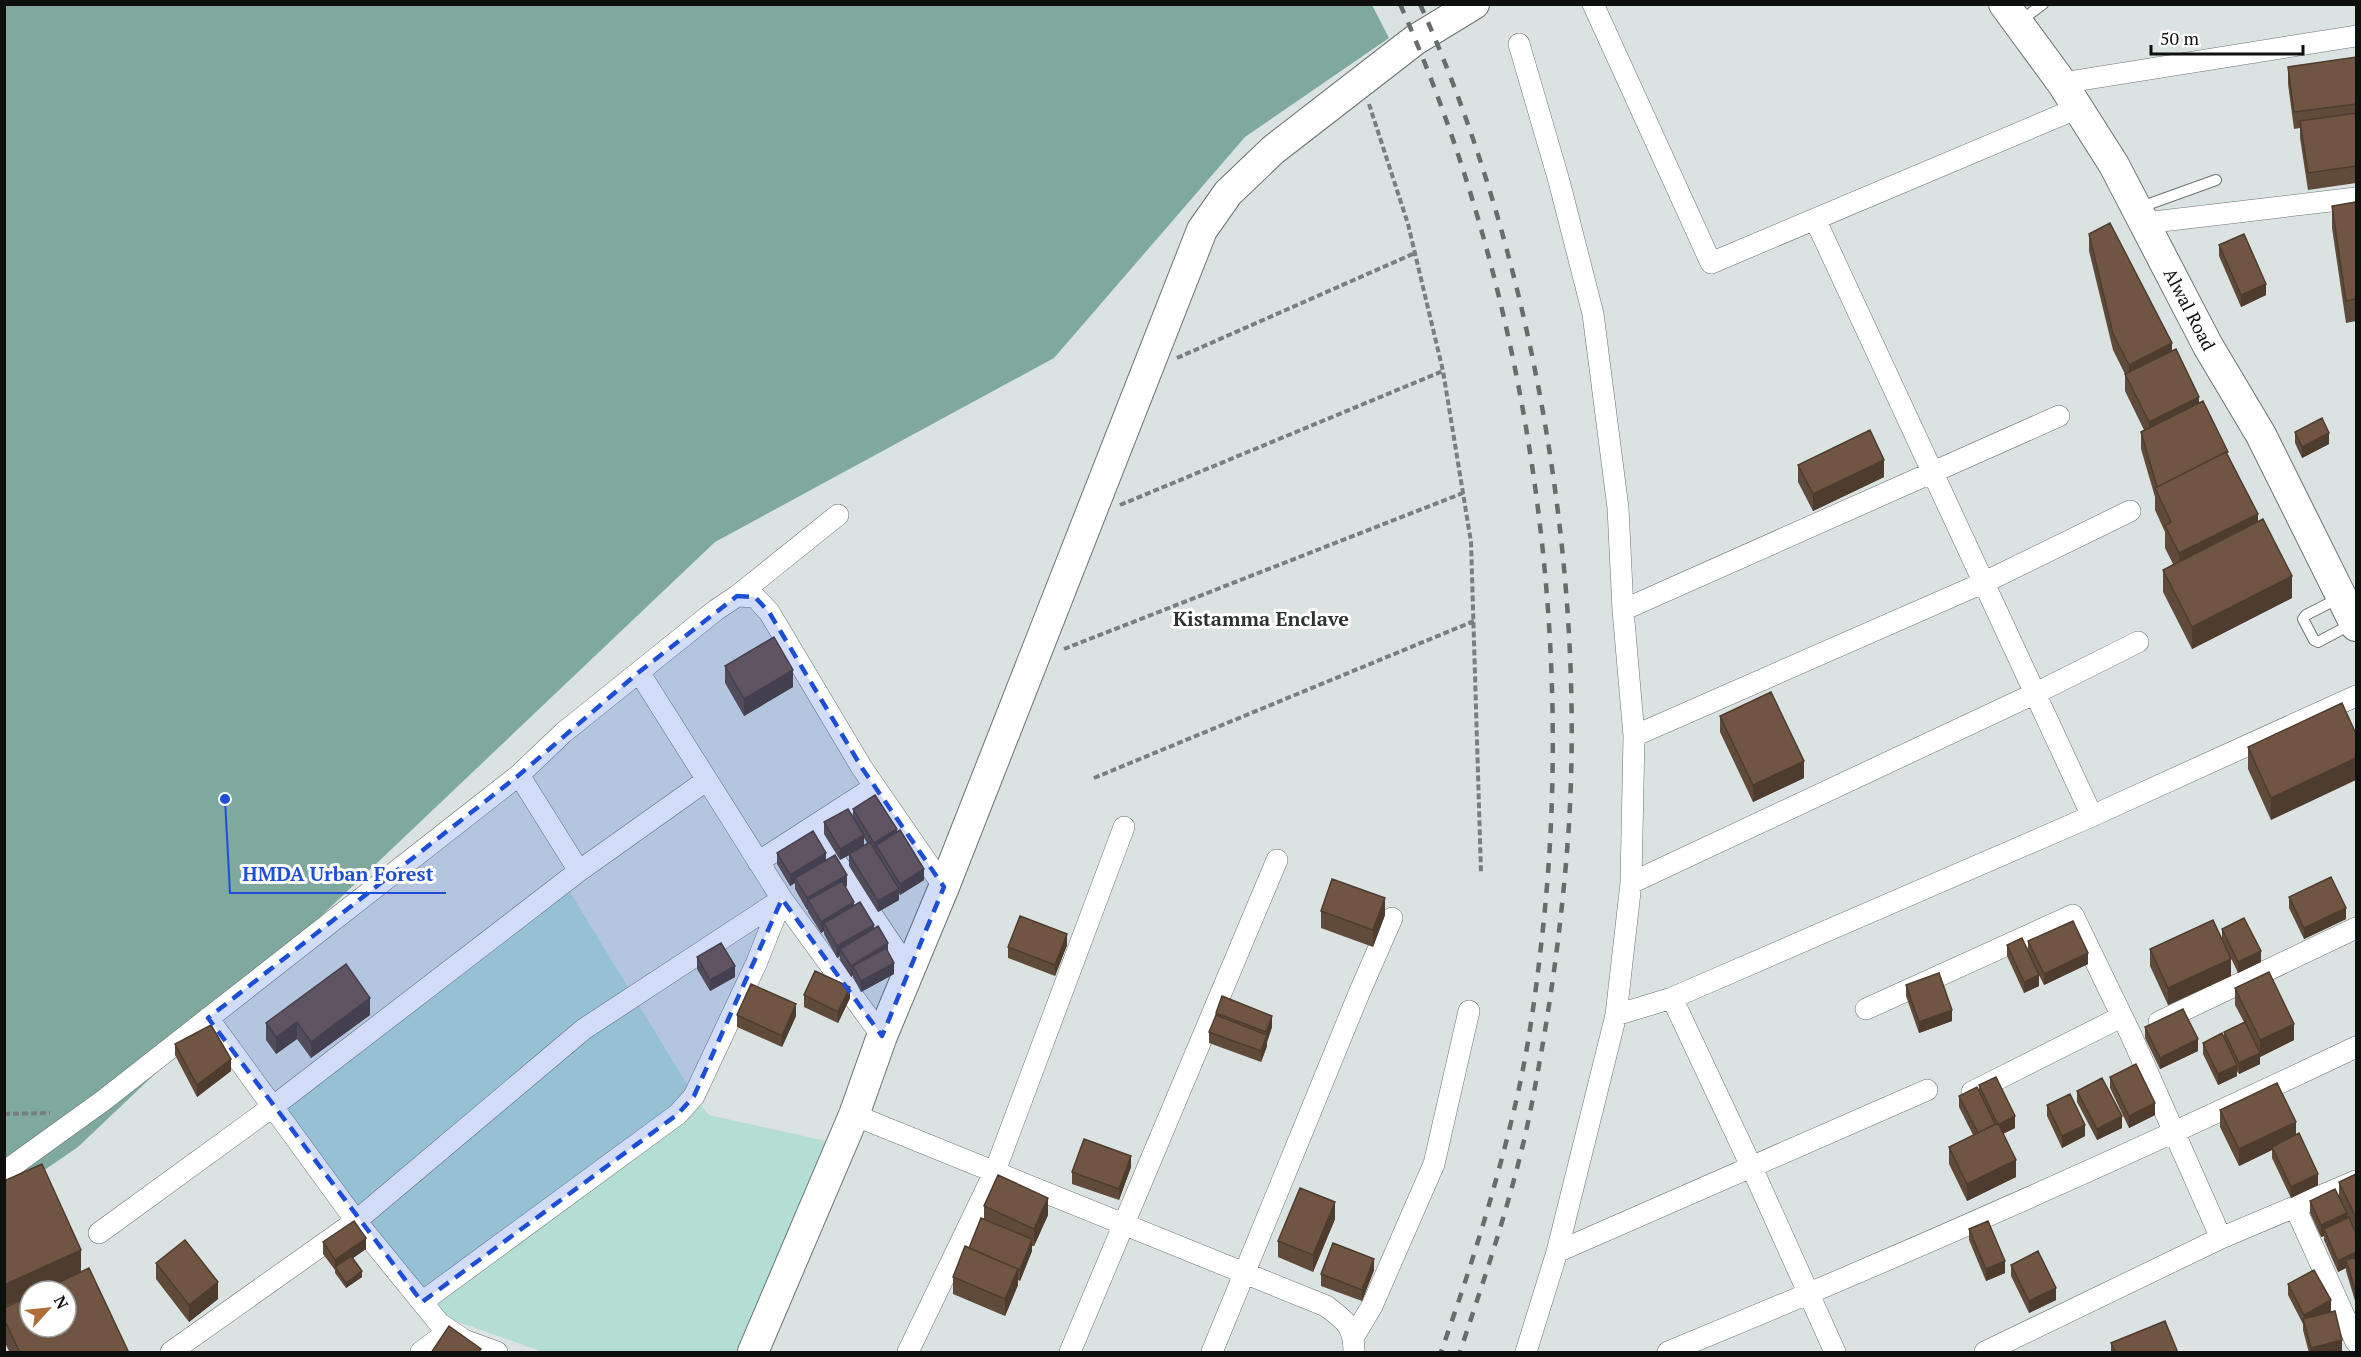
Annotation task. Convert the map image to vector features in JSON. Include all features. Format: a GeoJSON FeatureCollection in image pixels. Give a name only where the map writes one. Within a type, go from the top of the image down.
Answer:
{"type":"FeatureCollection","features":[{"type":"Feature","properties":{"kind":"street"},"geometry":{"type":"LineString","coordinates":[[753,1353],[854,1115],[882,1036],[945,887],[1144,373],[1202,230],[1228,193],[1273,150],[1415,40],[1474,4]]}},
{"type":"Feature","properties":{"kind":"street"},"geometry":{"type":"LineString","coordinates":[[1593,4],[1711,263],[2078,108]]}},
{"type":"Feature","properties":{"kind":"street","name":"Alwal Road"},"geometry":{"type":"LineString","coordinates":[[2011,13],[2062,83],[2141,215],[2208,346],[2260,435],[2351,615]]}},
{"type":"Feature","properties":{"kind":"street"},"geometry":{"type":"LineString","coordinates":[[2062,83],[2356,36]]}},
{"type":"Feature","properties":{"kind":"street"},"geometry":{"type":"LineString","coordinates":[[1519,44],[1559,182],[1593,314],[1618,508],[1623,610],[1634,736],[1631,883],[1616,1015],[1557,1252],[1527,1353]]}},
{"type":"Feature","properties":{"kind":"street"},"geometry":{"type":"LineString","coordinates":[[2141,215],[2356,198]]}},
{"type":"Feature","properties":{"kind":"street"},"geometry":{"type":"LineString","coordinates":[[1815,219],[2092,816]]}},
{"type":"Feature","properties":{"kind":"street"},"geometry":{"type":"LineString","coordinates":[[1623,610],[2059,416]]}},
{"type":"Feature","properties":{"kind":"street"},"geometry":{"type":"LineString","coordinates":[[1634,736],[1984,582],[2130,511]]}},
{"type":"Feature","properties":{"kind":"street"},"geometry":{"type":"LineString","coordinates":[[4,1172],[104,1100],[519,775],[564,733],[838,515]]}},
{"type":"Feature","properties":{"kind":"street"},"geometry":{"type":"LineString","coordinates":[[737,596],[754,597],[769,612],[874,787],[945,887]]}},
{"type":"Feature","properties":{"kind":"street"},"geometry":{"type":"LineString","coordinates":[[1631,883],[2036,693],[2138,642]]}},
{"type":"Feature","properties":{"kind":"street"},"geometry":{"type":"LineString","coordinates":[[639,672],[782,899],[882,1036]]}},
{"type":"Feature","properties":{"kind":"street"},"geometry":{"type":"LineString","coordinates":[[1616,1015],[1672,998],[2092,816],[2356,696]]}},
{"type":"Feature","properties":{"kind":"street"},"geometry":{"type":"LineString","coordinates":[[519,775],[579,871]]}},
{"type":"Feature","properties":{"kind":"street"},"geometry":{"type":"LineString","coordinates":[[99,1233],[273,1107],[579,871],[707,780]]}},
{"type":"Feature","properties":{"kind":"street"},"geometry":{"type":"LineString","coordinates":[[758,862],[874,787]]}},
{"type":"Feature","properties":{"kind":"street"},"geometry":{"type":"LineString","coordinates":[[813,827],[909,970]]}},
{"type":"Feature","properties":{"kind":"street"},"geometry":{"type":"LineString","coordinates":[[908,1353],[995,1171],[1124,827]]}},
{"type":"Feature","properties":{"kind":"street"},"geometry":{"type":"LineString","coordinates":[[1070,1353],[1277,860]]}},
{"type":"Feature","properties":{"kind":"street"},"geometry":{"type":"LineString","coordinates":[[171,1353],[356,1221],[584,1029],[782,899]]}},
{"type":"Feature","properties":{"kind":"street"},"geometry":{"type":"LineString","coordinates":[[422,1302],[678,1114],[694,1096],[756,964],[782,899]]}},
{"type":"Feature","properties":{"kind":"street"},"geometry":{"type":"LineString","coordinates":[[1866,1009],[2073,915],[2126,1026],[2221,1238]]}},
{"type":"Feature","properties":{"kind":"street"},"geometry":{"type":"LineString","coordinates":[[1212,1353],[1392,918]]}},
{"type":"Feature","properties":{"kind":"street"},"geometry":{"type":"LineString","coordinates":[[1962,1097],[2356,928]]}},
{"type":"Feature","properties":{"kind":"street"},"geometry":{"type":"LineString","coordinates":[[1672,998],[1752,1168],[1834,1353]]}},
{"type":"Feature","properties":{"kind":"street"},"geometry":{"type":"LineString","coordinates":[[1354,1344],[1434,1164],[1469,1011]]}},
{"type":"Feature","properties":{"kind":"street"},"geometry":{"type":"LineString","coordinates":[[208,1018],[356,1221],[439,1323],[448,1331],[497,1353]]}},
{"type":"Feature","properties":{"kind":"street"},"geometry":{"type":"LineString","coordinates":[[1668,1353],[1808,1295],[2174,1133],[2356,1047]]}},
{"type":"Feature","properties":{"kind":"street"},"geometry":{"type":"LineString","coordinates":[[1557,1252],[1927,1090]]}},
{"type":"Feature","properties":{"kind":"street"},"geometry":{"type":"LineString","coordinates":[[854,1115],[995,1171],[1243,1275],[1326,1306],[1346,1321],[1354,1344]]}},
{"type":"Feature","properties":{"kind":"street"},"geometry":{"type":"LineString","coordinates":[[1985,1353],[2221,1238],[2356,1181]]}},
{"type":"Feature","properties":{"kind":"street"},"geometry":{"type":"LineString","coordinates":[[2295,1207],[2356,1342]]}},
{"type":"Feature","properties":{"kind":"street"},"geometry":{"type":"LineString","coordinates":[[421,1353],[448,1331]]}},
{"type":"Feature","properties":{"kind":"lane"},"geometry":{"type":"LineString","coordinates":[[2011,13],[2043,4]]}},
{"type":"Feature","properties":{"kind":"lane"},"geometry":{"type":"LineString","coordinates":[[2141,215],[2216,180]]}},
{"type":"Feature","properties":{"kind":"path"},"geometry":{"type":"LineString","coordinates":[[1362,80],[1415,253],[1443,371],[1471,542],[1481,873]]}},
{"type":"Feature","properties":{"kind":"path"},"geometry":{"type":"LineString","coordinates":[[1144,373],[1415,253]]}},
{"type":"Feature","properties":{"kind":"path"},"geometry":{"type":"LineString","coordinates":[[1090,517],[1443,371]]}},
{"type":"Feature","properties":{"kind":"path"},"geometry":{"type":"LineString","coordinates":[[1032,661],[1463,493]]}},
{"type":"Feature","properties":{"kind":"path"},"geometry":{"type":"LineString","coordinates":[[1094,778],[1474,621]]}},
{"type":"Feature","properties":{"kind":"path"},"geometry":{"type":"LineString","coordinates":[[4,1114],[84,1113]]}},
{"type":"Feature","properties":{"kind":"highlighted area"},"geometry":{"type":"Polygon","coordinates":[[[737,596],[755,597],[769,612],[862,768],[944,887],[882,1036],[782,899],[694,1096],[678,1114],[422,1302],[208,1018],[519,775],[639,672],[737,596]]]}},
{"type":"Feature","properties":{"kind":"green space"},"geometry":{"type":"Polygon","coordinates":[[[5,5],[1372,5],[1389,38],[1245,137],[1054,358],[715,542],[78,1147],[5,1197],[5,5]]]}},
{"type":"Feature","properties":{"kind":"green space"},"geometry":{"type":"Polygon","coordinates":[[[567,887],[694,1096],[709,1115],[826,1141],[741,1352],[543,1352],[436,1314],[280,1104],[567,887]]]}},
{"type":"Feature","properties":{"kind":"building"},"geometry":{"type":"Polygon","coordinates":[[[2356,57],[2356,104],[2294,112],[2288,67],[2356,57]]]}},
{"type":"Feature","properties":{"kind":"building"},"geometry":{"type":"Polygon","coordinates":[[[2356,113],[2356,166],[2308,173],[2300,121],[2356,113]]]}},
{"type":"Feature","properties":{"kind":"building"},"geometry":{"type":"Polygon","coordinates":[[[2356,202],[2356,299],[2346,301],[2332,206],[2356,202]]]}},
{"type":"Feature","properties":{"kind":"building"},"geometry":{"type":"Polygon","coordinates":[[[2110,223],[2172,343],[2129,365],[2113,334],[2089,234],[2110,223]]]}},
{"type":"Feature","properties":{"kind":"building"},"geometry":{"type":"Polygon","coordinates":[[[2244,234],[2266,284],[2241,295],[2219,245],[2244,234]]]}},
{"type":"Feature","properties":{"kind":"building"},"geometry":{"type":"Polygon","coordinates":[[[2176,349],[2199,397],[2149,422],[2125,374],[2176,349]]]}},
{"type":"Feature","properties":{"kind":"building"},"geometry":{"type":"Polygon","coordinates":[[[2203,401],[2228,452],[2157,487],[2141,432],[2203,401]]]}},
{"type":"Feature","properties":{"kind":"building"},"geometry":{"type":"Polygon","coordinates":[[[2322,418],[2329,433],[2302,447],[2295,432],[2322,418]]]}},
{"type":"Feature","properties":{"kind":"building"},"geometry":{"type":"Polygon","coordinates":[[[1870,430],[1884,460],[1813,494],[1798,465],[1870,430]]]}},
{"type":"Feature","properties":{"kind":"building"},"geometry":{"type":"Polygon","coordinates":[[[2226,452],[2258,514],[2179,553],[2165,526],[2171,522],[2155,488],[2226,452]]]}},
{"type":"Feature","properties":{"kind":"building"},"geometry":{"type":"Polygon","coordinates":[[[2263,519],[2292,576],[2192,627],[2163,570],[2263,519]]]}},
{"type":"Feature","properties":{"kind":"building"},"geometry":{"type":"Polygon","coordinates":[[[774,637],[793,670],[744,699],[725,666],[774,637]]]}},
{"type":"Feature","properties":{"kind":"building"},"geometry":{"type":"Polygon","coordinates":[[[1771,692],[1804,761],[1753,785],[1720,716],[1771,692]]]}},
{"type":"Feature","properties":{"kind":"building"},"geometry":{"type":"Polygon","coordinates":[[[2342,703],[2356,734],[2356,758],[2271,798],[2248,747],[2342,703]]]}},
{"type":"Feature","properties":{"kind":"building"},"geometry":{"type":"Polygon","coordinates":[[[875,795],[897,829],[874,843],[853,809],[875,795]]]}},
{"type":"Feature","properties":{"kind":"building"},"geometry":{"type":"Polygon","coordinates":[[[848,809],[864,835],[840,849],[824,822],[848,809]]]}},
{"type":"Feature","properties":{"kind":"building"},"geometry":{"type":"Polygon","coordinates":[[[900,830],[924,869],[900,884],[876,845],[900,830]]]}},
{"type":"Feature","properties":{"kind":"building"},"geometry":{"type":"Polygon","coordinates":[[[813,831],[826,853],[790,875],[777,853],[813,831]]]}},
{"type":"Feature","properties":{"kind":"building"},"geometry":{"type":"Polygon","coordinates":[[[870,842],[899,889],[878,901],[849,854],[870,842]]]}},
{"type":"Feature","properties":{"kind":"building"},"geometry":{"type":"Polygon","coordinates":[[[835,855],[847,875],[807,898],[795,878],[835,855]]]}},
{"type":"Feature","properties":{"kind":"building"},"geometry":{"type":"Polygon","coordinates":[[[2331,877],[2346,908],[2304,928],[2289,897],[2331,877]]]}},
{"type":"Feature","properties":{"kind":"building"},"geometry":{"type":"Polygon","coordinates":[[[1332,879],[1385,898],[1373,930],[1321,911],[1332,879]]]}},
{"type":"Feature","properties":{"kind":"building"},"geometry":{"type":"Polygon","coordinates":[[[842,881],[854,902],[821,922],[808,900],[842,881]]]}},
{"type":"Feature","properties":{"kind":"building"},"geometry":{"type":"Polygon","coordinates":[[[860,902],[874,925],[837,946],[824,923],[860,902]]]}},
{"type":"Feature","properties":{"kind":"building"},"geometry":{"type":"Polygon","coordinates":[[[1020,916],[1067,934],[1055,965],[1008,947],[1020,916]]]}},
{"type":"Feature","properties":{"kind":"building"},"geometry":{"type":"Polygon","coordinates":[[[2244,918],[2261,951],[2238,962],[2222,929],[2244,918]]]}},
{"type":"Feature","properties":{"kind":"building"},"geometry":{"type":"Polygon","coordinates":[[[2213,920],[2231,959],[2168,988],[2150,949],[2213,920]]]}},
{"type":"Feature","properties":{"kind":"building"},"geometry":{"type":"Polygon","coordinates":[[[2073,921],[2088,953],[2044,974],[2028,941],[2073,921]]]}},
{"type":"Feature","properties":{"kind":"building"},"geometry":{"type":"Polygon","coordinates":[[[878,926],[888,943],[851,966],[840,949],[878,926]]]}},
{"type":"Feature","properties":{"kind":"building"},"geometry":{"type":"Polygon","coordinates":[[[2022,938],[2039,975],[2024,982],[2007,945],[2022,938]]]}},
{"type":"Feature","properties":{"kind":"building"},"geometry":{"type":"Polygon","coordinates":[[[721,943],[735,966],[710,980],[697,957],[721,943]]]}},
{"type":"Feature","properties":{"kind":"building"},"geometry":{"type":"Polygon","coordinates":[[[886,948],[894,963],[861,981],[853,966],[886,948]]]}},
{"type":"Feature","properties":{"kind":"building"},"geometry":{"type":"Polygon","coordinates":[[[346,964],[370,998],[311,1042],[297,1022],[276,1037],[266,1023],[346,964]]]}},
{"type":"Feature","properties":{"kind":"building"},"geometry":{"type":"Polygon","coordinates":[[[815,971],[850,987],[838,1012],[804,995],[815,971]]]}},
{"type":"Feature","properties":{"kind":"building"},"geometry":{"type":"Polygon","coordinates":[[[2269,972],[2294,1024],[2260,1040],[2235,988],[2269,972]]]}},
{"type":"Feature","properties":{"kind":"building"},"geometry":{"type":"Polygon","coordinates":[[[1939,973],[1952,1010],[1919,1022],[1906,985],[1939,973]]]}},
{"type":"Feature","properties":{"kind":"building"},"geometry":{"type":"Polygon","coordinates":[[[751,984],[796,1004],[782,1036],[737,1015],[751,984]]]}},
{"type":"Feature","properties":{"kind":"building"},"geometry":{"type":"Polygon","coordinates":[[[1222,996],[1272,1016],[1266,1032],[1216,1013],[1222,996]]]}},
{"type":"Feature","properties":{"kind":"building"},"geometry":{"type":"Polygon","coordinates":[[[2183,1009],[2198,1039],[2160,1058],[2145,1027],[2183,1009]]]}},
{"type":"Feature","properties":{"kind":"building"},"geometry":{"type":"Polygon","coordinates":[[[1216,1015],[1267,1035],[1261,1051],[1209,1032],[1216,1015]]]}},
{"type":"Feature","properties":{"kind":"building"},"geometry":{"type":"Polygon","coordinates":[[[2245,1022],[2260,1053],[2239,1063],[2224,1032],[2245,1022]]]}},
{"type":"Feature","properties":{"kind":"building"},"geometry":{"type":"Polygon","coordinates":[[[211,1025],[231,1059],[197,1085],[175,1044],[211,1025]]]}},
{"type":"Feature","properties":{"kind":"building"},"geometry":{"type":"Polygon","coordinates":[[[2222,1033],[2237,1065],[2218,1074],[2203,1043],[2222,1033]]]}},
{"type":"Feature","properties":{"kind":"building"},"geometry":{"type":"Polygon","coordinates":[[[2136,1064],[2155,1103],[2129,1116],[2110,1077],[2136,1064]]]}},
{"type":"Feature","properties":{"kind":"building"},"geometry":{"type":"Polygon","coordinates":[[[1996,1077],[2015,1116],[1998,1125],[1979,1085],[1996,1077]]]}},
{"type":"Feature","properties":{"kind":"building"},"geometry":{"type":"Polygon","coordinates":[[[2102,1078],[2122,1116],[2097,1129],[2077,1091],[2102,1078]]]}},
{"type":"Feature","properties":{"kind":"building"},"geometry":{"type":"Polygon","coordinates":[[[2277,1083],[2296,1122],[2239,1149],[2220,1110],[2277,1083]]]}},
{"type":"Feature","properties":{"kind":"building"},"geometry":{"type":"Polygon","coordinates":[[[1977,1087],[1995,1124],[1978,1133],[1959,1096],[1977,1087]]]}},
{"type":"Feature","properties":{"kind":"building"},"geometry":{"type":"Polygon","coordinates":[[[2070,1094],[2085,1125],[2062,1136],[2047,1105],[2070,1094]]]}},
{"type":"Feature","properties":{"kind":"building"},"geometry":{"type":"Polygon","coordinates":[[[1998,1123],[2016,1160],[1967,1184],[1949,1147],[1998,1123]]]}},
{"type":"Feature","properties":{"kind":"building"},"geometry":{"type":"Polygon","coordinates":[[[2299,1133],[2318,1174],[2291,1187],[2272,1147],[2299,1133]]]}},
{"type":"Feature","properties":{"kind":"building"},"geometry":{"type":"Polygon","coordinates":[[[1084,1139],[1131,1156],[1119,1189],[1072,1172],[1084,1139]]]}},
{"type":"Feature","properties":{"kind":"building"},"geometry":{"type":"Polygon","coordinates":[[[42,1164],[81,1250],[4,1285],[4,1181],[42,1164]]]}},
{"type":"Feature","properties":{"kind":"building"},"geometry":{"type":"Polygon","coordinates":[[[2356,1174],[2356,1218],[2339,1182],[2356,1174]]]}},
{"type":"Feature","properties":{"kind":"building"},"geometry":{"type":"Polygon","coordinates":[[[998,1175],[1048,1198],[1034,1229],[984,1206],[998,1175]]]}},
{"type":"Feature","properties":{"kind":"building"},"geometry":{"type":"Polygon","coordinates":[[[1300,1188],[1335,1202],[1313,1255],[1278,1241],[1300,1188]]]}},
{"type":"Feature","properties":{"kind":"building"},"geometry":{"type":"Polygon","coordinates":[[[2335,1189],[2347,1213],[2321,1225],[2310,1201],[2335,1189]]]}},
{"type":"Feature","properties":{"kind":"building"},"geometry":{"type":"Polygon","coordinates":[[[2349,1217],[2356,1234],[2356,1252],[2338,1261],[2324,1229],[2349,1217]]]}},
{"type":"Feature","properties":{"kind":"building"},"geometry":{"type":"Polygon","coordinates":[[[981,1218],[1032,1239],[1020,1270],[969,1248],[981,1218]]]}},
{"type":"Feature","properties":{"kind":"building"},"geometry":{"type":"Polygon","coordinates":[[[354,1221],[366,1238],[335,1260],[323,1242],[354,1221]]]}},
{"type":"Feature","properties":{"kind":"building"},"geometry":{"type":"Polygon","coordinates":[[[1988,1221],[2005,1261],[1986,1269],[1969,1229],[1988,1221]]]}},
{"type":"Feature","properties":{"kind":"building"},"geometry":{"type":"Polygon","coordinates":[[[185,1240],[218,1282],[189,1305],[156,1263],[185,1240]]]}},
{"type":"Feature","properties":{"kind":"building"},"geometry":{"type":"Polygon","coordinates":[[[1333,1243],[1374,1259],[1362,1290],[1321,1274],[1333,1243]]]}},
{"type":"Feature","properties":{"kind":"building"},"geometry":{"type":"Polygon","coordinates":[[[965,1246],[1018,1269],[1005,1299],[953,1277],[965,1246]]]}},
{"type":"Feature","properties":{"kind":"building"},"geometry":{"type":"Polygon","coordinates":[[[2038,1251],[2056,1288],[2029,1301],[2011,1265],[2038,1251]]]}},
{"type":"Feature","properties":{"kind":"building"},"geometry":{"type":"Polygon","coordinates":[[[351,1256],[362,1271],[346,1283],[335,1267],[351,1256]]]}},
{"type":"Feature","properties":{"kind":"building"},"geometry":{"type":"Polygon","coordinates":[[[2356,1257],[2356,1293],[2346,1260],[2356,1257]]]}},
{"type":"Feature","properties":{"kind":"building"},"geometry":{"type":"Polygon","coordinates":[[[89,1268],[129,1353],[20,1353],[4,1319],[4,1308],[18,1302],[18,1339],[78,1339],[78,1279],[66,1279],[89,1268]]]}},
{"type":"Feature","properties":{"kind":"building"},"geometry":{"type":"Polygon","coordinates":[[[2314,1270],[2331,1300],[2304,1315],[2288,1284],[2314,1270]]]}},
{"type":"Feature","properties":{"kind":"building"},"geometry":{"type":"Polygon","coordinates":[[[2335,1311],[2342,1340],[2311,1348],[2303,1319],[2335,1311]]]}},
{"type":"Feature","properties":{"kind":"building"},"geometry":{"type":"Polygon","coordinates":[[[2165,1321],[2178,1353],[2116,1353],[2111,1343],[2165,1321]]]}},
{"type":"Feature","properties":{"kind":"building"},"geometry":{"type":"Polygon","coordinates":[[[449,1326],[481,1349],[478,1353],[431,1353],[449,1326]]]}},
{"type":"Feature","properties":{"kind":"railway"},"geometry":{"type":"LineString","coordinates":[[1400,4],[1443,112],[1480,224],[1509,340],[1531,457],[1545,576],[1552,694],[1551,812],[1543,928],[1526,1052],[1493,1191],[1441,1352]]}},
{"type":"Feature","properties":{"kind":"railway"},"geometry":{"type":"LineString","coordinates":[[1420,4],[1459,99],[1492,198],[1520,300],[1542,405],[1558,511],[1568,617],[1572,722],[1569,824],[1563,891],[1556,959],[1540,1059],[1511,1191],[1460,1352]]}},
{"type":"Feature","properties":{"kind":"place","name":"HMDA Urban Forest"},"geometry":{"type":"Point","coordinates":[225,799]}},
{"type":"Feature","properties":{"kind":"district","name":"Kistamma Enclave"},"geometry":{"type":"Point","coordinates":[1261,619]}}]}
